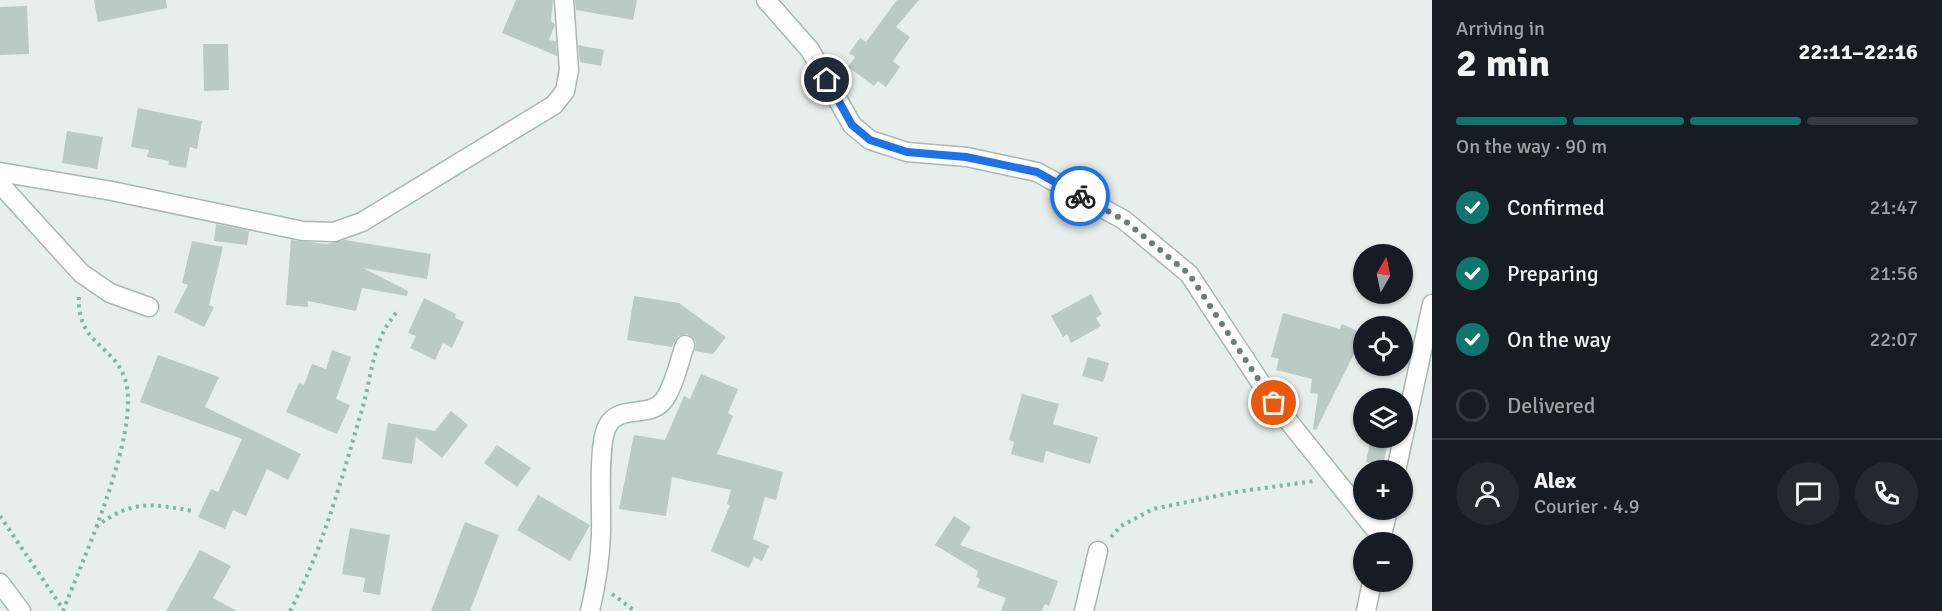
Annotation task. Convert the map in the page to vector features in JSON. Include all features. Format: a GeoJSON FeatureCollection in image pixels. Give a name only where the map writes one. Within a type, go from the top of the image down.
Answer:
{"type":"FeatureCollection","features":[{"type":"Feature","properties":{"kind":"street"},"geometry":{"type":"LineString","coordinates":[[0,172],[112,190],[303,231],[334,232],[362,222],[554,105],[565,91],[569,70],[564,0]]}},
{"type":"Feature","properties":{"kind":"street"},"geometry":{"type":"LineString","coordinates":[[766,0],[810,50],[852,125],[870,140],[907,152],[966,157],[1037,172],[1124,220],[1189,274],[1274,403],[1375,532]]}},
{"type":"Feature","properties":{"kind":"street"},"geometry":{"type":"LineString","coordinates":[[0,184],[81,273],[110,293],[149,308]]}},
{"type":"Feature","properties":{"kind":"street"},"geometry":{"type":"LineString","coordinates":[[1398,460],[1432,304]]}},
{"type":"Feature","properties":{"kind":"street"},"geometry":{"type":"LineString","coordinates":[[590,611],[596,583],[601,537],[603,442],[608,425],[620,414],[652,409],[663,401],[685,345]]}},
{"type":"Feature","properties":{"kind":"street"},"geometry":{"type":"LineString","coordinates":[[1084,611],[1098,551]]}},
{"type":"Feature","properties":{"kind":"street"},"geometry":{"type":"LineString","coordinates":[[0,583],[21,611]]}},
{"type":"Feature","properties":{"kind":"street"},"geometry":{"type":"LineString","coordinates":[[1366,611],[1370,592]]}},
{"type":"Feature","properties":{"kind":"path"},"geometry":{"type":"LineString","coordinates":[[63,610],[95,528],[127,427],[128,389],[119,367],[87,333],[78,314],[81,273]]}},
{"type":"Feature","properties":{"kind":"path"},"geometry":{"type":"LineString","coordinates":[[290,611],[308,577],[328,524],[364,402],[379,339],[387,323],[398,311]]}},
{"type":"Feature","properties":{"kind":"path"},"geometry":{"type":"LineString","coordinates":[[1098,551],[1121,526],[1153,509],[1236,492],[1332,479]]}},
{"type":"Feature","properties":{"kind":"path"},"geometry":{"type":"LineString","coordinates":[[95,528],[106,519],[146,504],[193,511]]}},
{"type":"Feature","properties":{"kind":"path"},"geometry":{"type":"LineString","coordinates":[[0,516],[63,610]]}},
{"type":"Feature","properties":{"kind":"path"},"geometry":{"type":"LineString","coordinates":[[596,583],[636,611]]}},
{"type":"Feature","properties":{"kind":"building"},"geometry":{"type":"Polygon","coordinates":[[[94,0],[166,0],[167,8],[98,22],[94,0]]]}},
{"type":"Feature","properties":{"kind":"building"},"geometry":{"type":"Polygon","coordinates":[[[516,0],[553,0],[551,21],[555,25],[549,40],[556,41],[557,56],[502,33],[516,0]]]}},
{"type":"Feature","properties":{"kind":"building"},"geometry":{"type":"Polygon","coordinates":[[[575,0],[637,0],[633,20],[576,10],[575,0]]]}},
{"type":"Feature","properties":{"kind":"building"},"geometry":{"type":"Polygon","coordinates":[[[897,0],[919,0],[896,27],[910,37],[893,61],[900,67],[886,87],[878,81],[874,86],[848,67],[855,57],[849,53],[860,38],[866,42],[897,0]]]}},
{"type":"Feature","properties":{"kind":"building"},"geometry":{"type":"Polygon","coordinates":[[[27,6],[29,54],[0,55],[0,7],[27,6]]]}},
{"type":"Feature","properties":{"kind":"building"},"geometry":{"type":"Polygon","coordinates":[[[203,44],[228,44],[229,90],[204,91],[203,44]]]}},
{"type":"Feature","properties":{"kind":"building"},"geometry":{"type":"Polygon","coordinates":[[[578,45],[604,50],[601,66],[580,62],[578,45]]]}},
{"type":"Feature","properties":{"kind":"building"},"geometry":{"type":"Polygon","coordinates":[[[138,108],[202,121],[197,149],[190,147],[186,168],[168,165],[169,161],[147,157],[149,150],[131,147],[138,108]]]}},
{"type":"Feature","properties":{"kind":"building"},"geometry":{"type":"Polygon","coordinates":[[[67,131],[103,137],[97,169],[62,163],[67,131]]]}},
{"type":"Feature","properties":{"kind":"building"},"geometry":{"type":"Polygon","coordinates":[[[216,224],[249,231],[247,245],[214,241],[216,224]]]}},
{"type":"Feature","properties":{"kind":"building"},"geometry":{"type":"Polygon","coordinates":[[[291,240],[327,244],[345,240],[431,254],[427,279],[363,268],[408,291],[407,296],[362,288],[356,311],[308,301],[308,307],[286,305],[291,240]]]}},
{"type":"Feature","properties":{"kind":"building"},"geometry":{"type":"Polygon","coordinates":[[[192,241],[223,247],[209,305],[214,307],[204,327],[174,312],[188,285],[182,283],[192,241]]]}},
{"type":"Feature","properties":{"kind":"building"},"geometry":{"type":"Polygon","coordinates":[[[1091,294],[1102,314],[1096,318],[1101,326],[1071,343],[1067,334],[1063,337],[1051,316],[1091,294]]]}},
{"type":"Feature","properties":{"kind":"building"},"geometry":{"type":"Polygon","coordinates":[[[634,296],[679,303],[726,337],[713,354],[695,351],[696,342],[688,334],[678,336],[672,347],[627,340],[634,296]]]}},
{"type":"Feature","properties":{"kind":"building"},"geometry":{"type":"Polygon","coordinates":[[[424,298],[456,314],[455,318],[464,322],[452,348],[443,343],[435,360],[410,348],[416,336],[408,333],[424,298]]]}},
{"type":"Feature","properties":{"kind":"building"},"geometry":{"type":"Polygon","coordinates":[[[1283,313],[1340,329],[1342,324],[1353,329],[1353,356],[1316,430],[1313,429],[1318,394],[1310,393],[1312,379],[1276,370],[1279,359],[1271,357],[1283,313]]]}},
{"type":"Feature","properties":{"kind":"building"},"geometry":{"type":"Polygon","coordinates":[[[332,350],[351,357],[336,399],[350,405],[337,434],[286,412],[299,383],[304,385],[312,364],[326,369],[332,350]]]}},
{"type":"Feature","properties":{"kind":"building"},"geometry":{"type":"Polygon","coordinates":[[[158,355],[219,377],[205,407],[301,454],[288,480],[267,469],[246,516],[233,510],[225,529],[198,517],[211,489],[218,492],[242,439],[140,402],[158,355]]]}},
{"type":"Feature","properties":{"kind":"building"},"geometry":{"type":"Polygon","coordinates":[[[1088,357],[1109,363],[1103,382],[1082,376],[1088,357]]]}},
{"type":"Feature","properties":{"kind":"building"},"geometry":{"type":"Polygon","coordinates":[[[701,374],[738,389],[728,413],[733,416],[717,454],[783,472],[776,500],[765,497],[753,539],[769,546],[762,561],[754,557],[749,568],[711,551],[730,505],[727,504],[731,490],[672,477],[666,516],[619,509],[634,435],[665,440],[684,396],[690,399],[701,374]]]}},
{"type":"Feature","properties":{"kind":"building"},"geometry":{"type":"Polygon","coordinates":[[[1022,394],[1059,404],[1053,424],[1098,437],[1090,464],[1046,451],[1043,463],[1011,454],[1014,442],[1009,440],[1022,394]]]}},
{"type":"Feature","properties":{"kind":"building"},"geometry":{"type":"Polygon","coordinates":[[[451,411],[468,425],[442,458],[416,437],[412,464],[382,459],[388,423],[435,431],[451,411]]]}},
{"type":"Feature","properties":{"kind":"building"},"geometry":{"type":"Polygon","coordinates":[[[497,445],[531,468],[517,487],[484,463],[497,445]]]}},
{"type":"Feature","properties":{"kind":"building"},"geometry":{"type":"Polygon","coordinates":[[[1369,448],[1387,448],[1384,460],[1366,460],[1369,448]]]}},
{"type":"Feature","properties":{"kind":"building"},"geometry":{"type":"Polygon","coordinates":[[[538,495],[590,525],[570,561],[517,530],[538,495]]]}},
{"type":"Feature","properties":{"kind":"building"},"geometry":{"type":"Polygon","coordinates":[[[954,516],[971,527],[960,545],[1058,581],[1049,606],[1045,604],[1042,611],[1001,611],[1006,598],[977,587],[980,579],[976,577],[978,571],[935,545],[954,516]]]}},
{"type":"Feature","properties":{"kind":"building"},"geometry":{"type":"Polygon","coordinates":[[[465,522],[499,535],[470,611],[431,611],[465,522]]]}},
{"type":"Feature","properties":{"kind":"building"},"geometry":{"type":"Polygon","coordinates":[[[350,528],[390,535],[380,595],[363,592],[365,578],[342,574],[350,528]]]}},
{"type":"Feature","properties":{"kind":"building"},"geometry":{"type":"Polygon","coordinates":[[[200,550],[231,566],[213,598],[237,611],[166,611],[200,550]]]}},
{"type":"Feature","properties":{"kind":"way so far"},"geometry":{"type":"LineString","coordinates":[[1080,196],[1124,220],[1189,274],[1274,403]]}},
{"type":"Feature","properties":{"kind":"route"},"geometry":{"type":"LineString","coordinates":[[827,80],[852,125],[870,140],[907,152],[966,157],[1008,164],[1037,172],[1080,196]]}}]}
